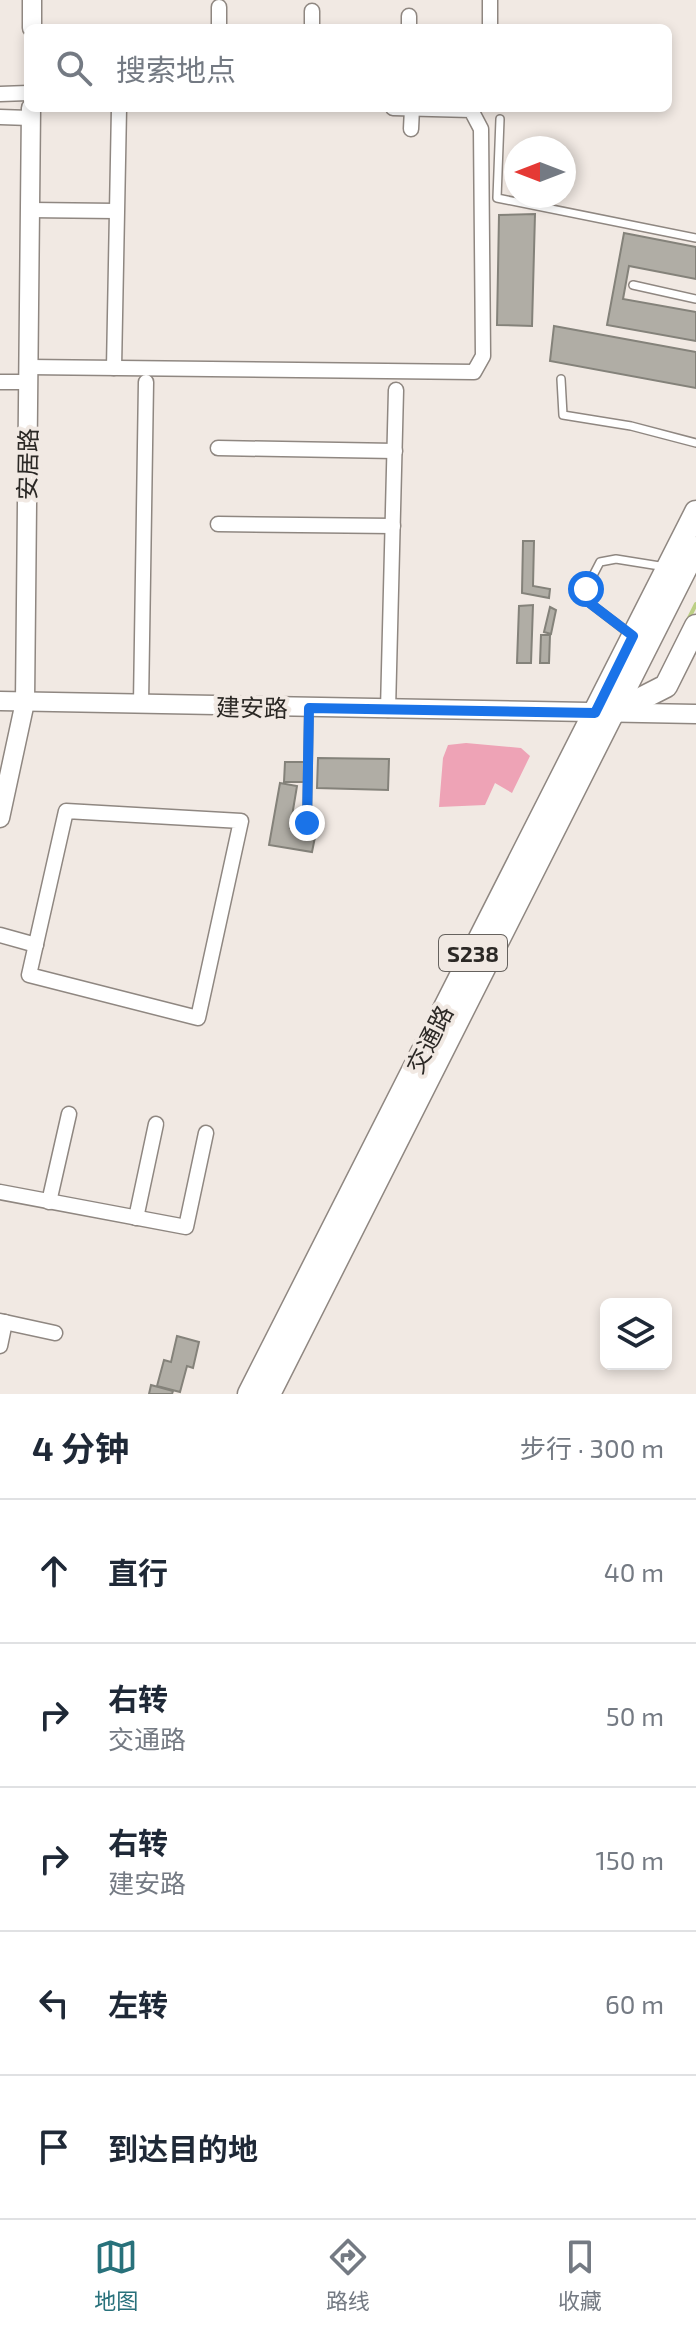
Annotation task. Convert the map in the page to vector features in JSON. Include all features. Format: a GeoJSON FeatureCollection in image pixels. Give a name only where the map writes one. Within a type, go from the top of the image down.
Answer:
{"type":"FeatureCollection","features":[{"type":"Feature","properties":{"kind":"main road","name":"交通路"},"geometry":{"type":"LineString","coordinates":[[269,1394],[604,713],[633,636],[696,512]]}},
{"type":"Feature","properties":{"kind":"main road","name":"交通路"},"geometry":{"type":"LineString","coordinates":[[249,1394],[604,713],[696,548]]}},
{"type":"Feature","properties":{"kind":"main road"},"geometry":{"type":"LineString","coordinates":[[604,713],[666,686],[696,626]]}},
{"type":"Feature","properties":{"kind":"street"},"geometry":{"type":"LineString","coordinates":[[32,0],[32,24]]}},
{"type":"Feature","properties":{"kind":"street"},"geometry":{"type":"LineString","coordinates":[[490,0],[490,24]]}},
{"type":"Feature","properties":{"kind":"street"},"geometry":{"type":"LineString","coordinates":[[219,7],[219,24]]}},
{"type":"Feature","properties":{"kind":"street"},"geometry":{"type":"LineString","coordinates":[[312,11],[312,24]]}},
{"type":"Feature","properties":{"kind":"street"},"geometry":{"type":"LineString","coordinates":[[0,94],[24,93]]}},
{"type":"Feature","properties":{"kind":"street"},"geometry":{"type":"LineString","coordinates":[[114,368],[119,112]]}},
{"type":"Feature","properties":{"kind":"street"},"geometry":{"type":"LineString","coordinates":[[411,129],[412,112]]}},
{"type":"Feature","properties":{"kind":"street"},"geometry":{"type":"LineString","coordinates":[[0,382],[28,374],[114,368],[474,372],[483,356],[481,129],[472,112]]}},
{"type":"Feature","properties":{"kind":"street"},"geometry":{"type":"LineString","coordinates":[[0,117],[30,113]]}},
{"type":"Feature","properties":{"kind":"street","name":"安居路"},"geometry":{"type":"LineString","coordinates":[[0,818],[25,702],[30,113]]}},
{"type":"Feature","properties":{"kind":"street"},"geometry":{"type":"LineString","coordinates":[[30,210],[116,211]]}},
{"type":"Feature","properties":{"kind":"street"},"geometry":{"type":"LineString","coordinates":[[141,704],[146,382]]}},
{"type":"Feature","properties":{"kind":"street"},"geometry":{"type":"LineString","coordinates":[[388,710],[396,390]]}},
{"type":"Feature","properties":{"kind":"street"},"geometry":{"type":"LineString","coordinates":[[218,448],[395,451]]}},
{"type":"Feature","properties":{"kind":"street"},"geometry":{"type":"LineString","coordinates":[[218,524],[393,526]]}},
{"type":"Feature","properties":{"kind":"street","name":"建安路"},"geometry":{"type":"LineString","coordinates":[[0,701],[696,714]]}},
{"type":"Feature","properties":{"kind":"street"},"geometry":{"type":"LineString","coordinates":[[66,811],[241,821],[198,1018],[29,975],[36,945],[66,811]]}},
{"type":"Feature","properties":{"kind":"street"},"geometry":{"type":"LineString","coordinates":[[0,935],[36,945]]}},
{"type":"Feature","properties":{"kind":"street"},"geometry":{"type":"LineString","coordinates":[[49,1202],[69,1114]]}},
{"type":"Feature","properties":{"kind":"street"},"geometry":{"type":"LineString","coordinates":[[136,1218],[156,1124]]}},
{"type":"Feature","properties":{"kind":"street"},"geometry":{"type":"LineString","coordinates":[[0,1192],[186,1227],[206,1133]]}},
{"type":"Feature","properties":{"kind":"street"},"geometry":{"type":"LineString","coordinates":[[0,1346],[3,1322],[55,1333]]}},
{"type":"Feature","properties":{"kind":"lane"},"geometry":{"type":"LineString","coordinates":[[500,119],[497,198],[696,238]]}},
{"type":"Feature","properties":{"kind":"lane"},"geometry":{"type":"LineString","coordinates":[[633,285],[696,299]]}},
{"type":"Feature","properties":{"kind":"lane"},"geometry":{"type":"LineString","coordinates":[[561,379],[563,415],[631,426],[696,443]]}},
{"type":"Feature","properties":{"kind":"lane"},"geometry":{"type":"LineString","coordinates":[[633,636],[587,601],[586,589],[600,562],[616,559],[668,567]]}},
{"type":"Feature","properties":{"kind":"lane"},"geometry":{"type":"LineString","coordinates":[[307,823],[309,708]]}},
{"type":"Feature","properties":{"kind":"shaded area"},"geometry":{"type":"Polygon","coordinates":[[[466,743],[521,748],[530,756],[512,793],[495,783],[485,805],[439,807],[443,758],[448,745],[466,743]]]}},
{"type":"Feature","properties":{"kind":"building"},"geometry":{"type":"Polygon","coordinates":[[[535,214],[532,326],[497,325],[499,215],[535,214]]]}},
{"type":"Feature","properties":{"kind":"building"},"geometry":{"type":"Polygon","coordinates":[[[624,233],[696,247],[696,279],[629,266],[623,299],[696,312],[696,341],[607,325],[624,233]]]}},
{"type":"Feature","properties":{"kind":"building"},"geometry":{"type":"Polygon","coordinates":[[[554,326],[696,352],[696,388],[550,361],[554,326]]]}},
{"type":"Feature","properties":{"kind":"building"},"geometry":{"type":"Polygon","coordinates":[[[523,541],[534,541],[533,586],[550,589],[549,598],[522,593],[523,541]]]}},
{"type":"Feature","properties":{"kind":"building"},"geometry":{"type":"Polygon","coordinates":[[[533,605],[531,663],[517,663],[519,606],[533,605]]]}},
{"type":"Feature","properties":{"kind":"building"},"geometry":{"type":"Polygon","coordinates":[[[550,607],[556,610],[551,634],[544,632],[550,607]]]}},
{"type":"Feature","properties":{"kind":"building"},"geometry":{"type":"Polygon","coordinates":[[[541,635],[550,635],[549,663],[540,663],[541,635]]]}},
{"type":"Feature","properties":{"kind":"building"},"geometry":{"type":"Polygon","coordinates":[[[318,758],[389,759],[388,790],[317,788],[318,758]]]}},
{"type":"Feature","properties":{"kind":"building"},"geometry":{"type":"Polygon","coordinates":[[[285,762],[304,762],[304,782],[284,782],[285,762]]]}},
{"type":"Feature","properties":{"kind":"building"},"geometry":{"type":"Polygon","coordinates":[[[280,783],[297,786],[290,828],[316,832],[312,852],[269,845],[280,783]]]}},
{"type":"Feature","properties":{"kind":"building"},"geometry":{"type":"Polygon","coordinates":[[[177,1336],[199,1342],[193,1368],[187,1366],[180,1392],[157,1386],[164,1360],[171,1362],[177,1336]]]}},
{"type":"Feature","properties":{"kind":"building"},"geometry":{"type":"Polygon","coordinates":[[[151,1385],[173,1391],[172,1394],[149,1394],[151,1385]]]}},
{"type":"Feature","properties":{"kind":"waterway"},"geometry":{"type":"LineString","coordinates":[[688,620],[696,604]]}},
{"type":"Feature","properties":{"kind":"route"},"geometry":{"type":"LineString","coordinates":[[307,823],[309,708],[595,713],[633,636],[587,601],[586,589]]}}]}
